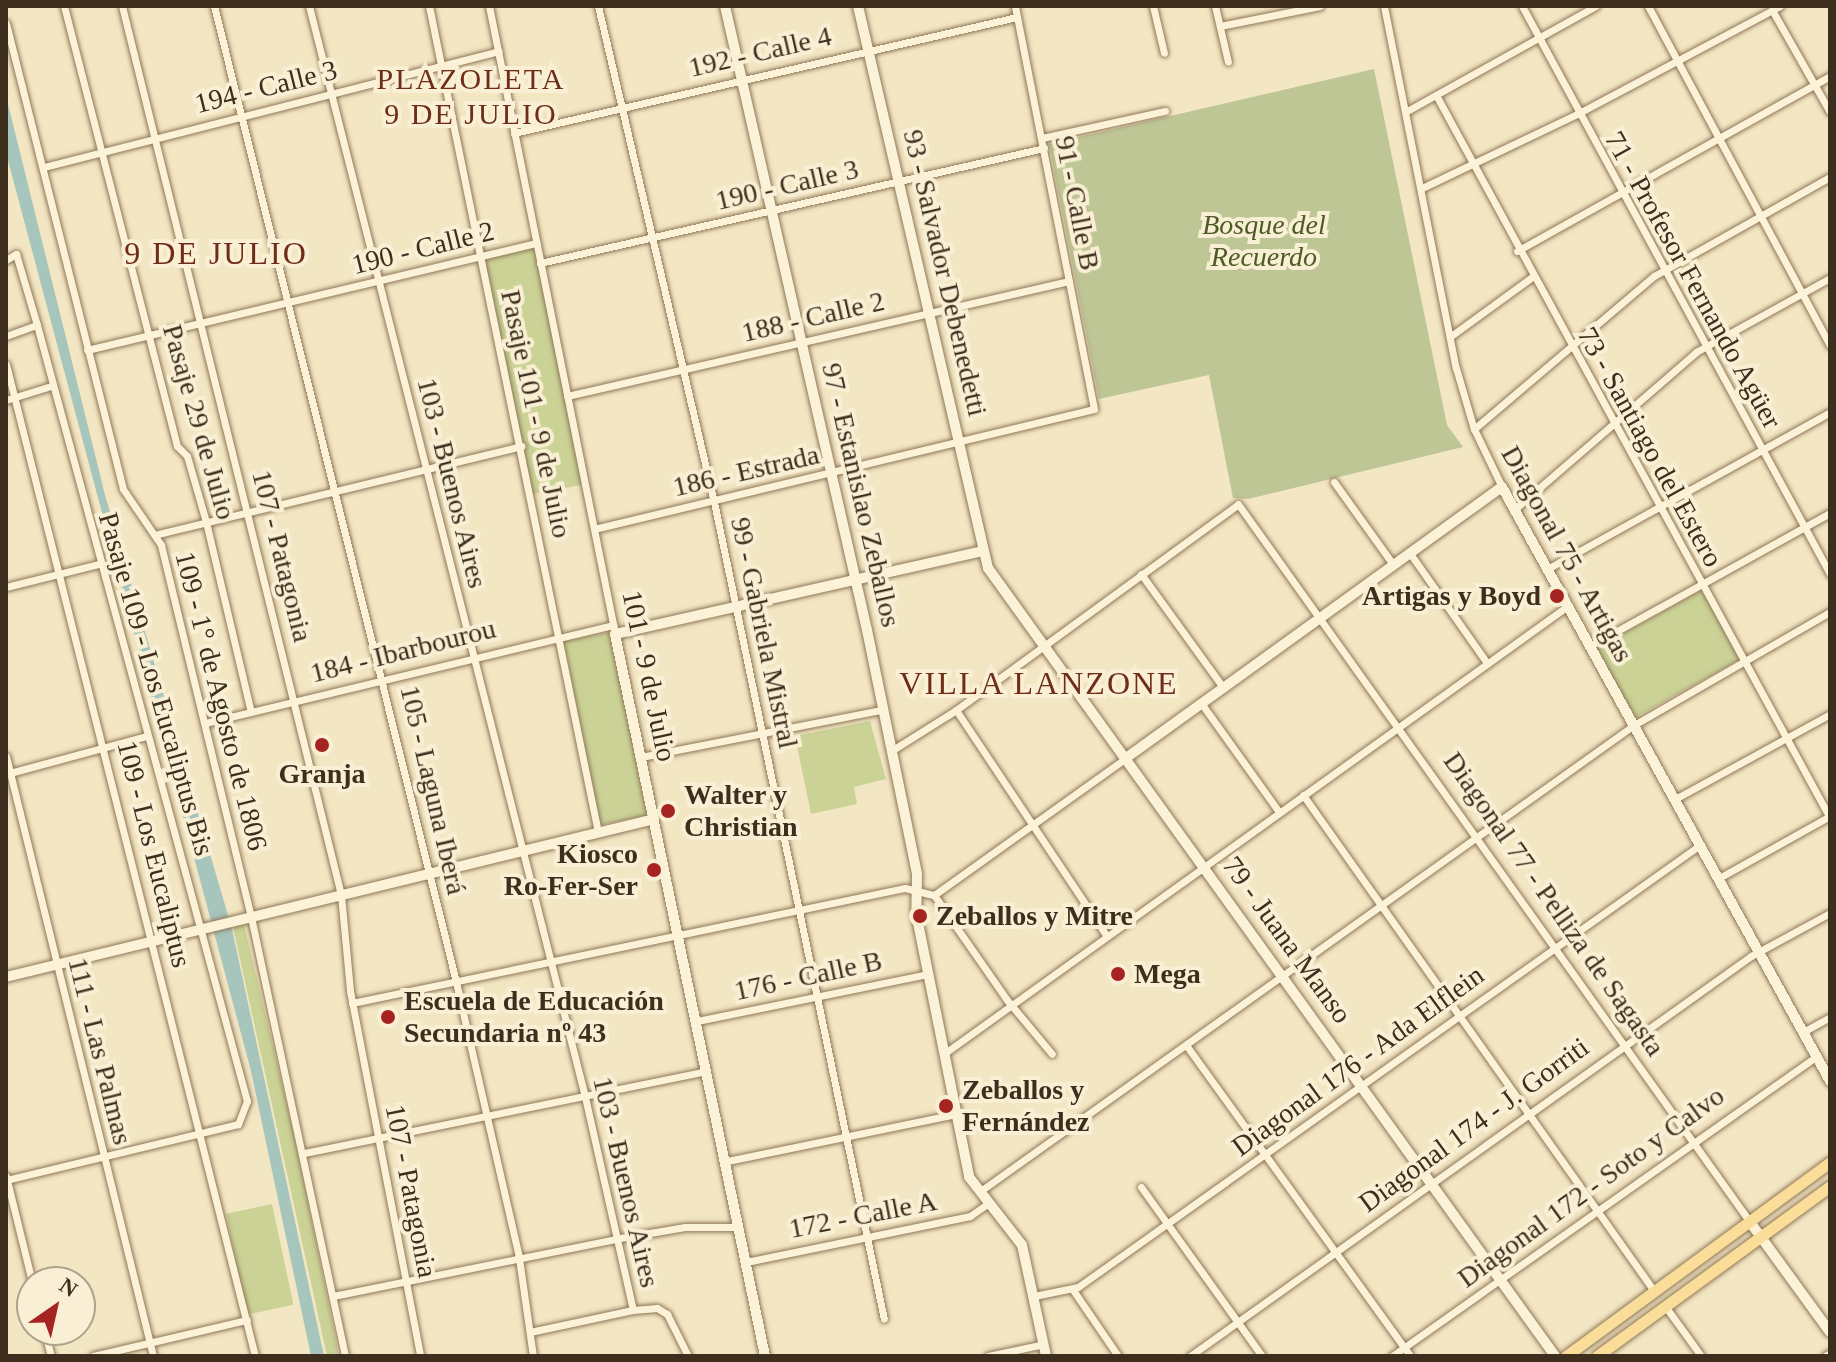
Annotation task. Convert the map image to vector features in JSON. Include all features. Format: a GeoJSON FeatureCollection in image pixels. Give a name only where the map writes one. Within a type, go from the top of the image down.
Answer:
{"type":"FeatureCollection","features":[{"type":"Feature","properties":{"kind":"main road"},"geometry":{"type":"LineString","coordinates":[[1566,1356],[1830,1162]]}},
{"type":"Feature","properties":{"kind":"main road"},"geometry":{"type":"LineString","coordinates":[[1597,1356],[1830,1186]]}},
{"type":"Feature","properties":{"kind":"street","name":"Pasaje 29 de Julio"},"geometry":{"type":"LineString","coordinates":[[64,6],[177,446],[187,456],[206,522],[251,712]]}},
{"type":"Feature","properties":{"kind":"street","name":"107 - Patagonia"},"geometry":{"type":"LineString","coordinates":[[122,6],[341,895],[352,1003],[420,1356]]}},
{"type":"Feature","properties":{"kind":"street","name":"105 - Laguna Iberá"},"geometry":{"type":"LineString","coordinates":[[214,6],[384,680],[456,982],[519,1258],[533,1356]]}},
{"type":"Feature","properties":{"kind":"street","name":"103 - Buenos Aires"},"geometry":{"type":"LineString","coordinates":[[309,6],[427,469],[547,962],[585,1097],[620,1238],[633,1310],[657,1308],[667,1314],[688,1356]]}},
{"type":"Feature","properties":{"kind":"street","name":"Pasaje 101 - 9 de Julio"},"geometry":{"type":"LineString","coordinates":[[429,6],[598,832]]}},
{"type":"Feature","properties":{"kind":"street","name":"101 - 9 de Julio"},"geometry":{"type":"LineString","coordinates":[[489,6],[765,1356]]}},
{"type":"Feature","properties":{"kind":"street","name":"99 - Gabriela Mistral"},"geometry":{"type":"LineString","coordinates":[[598,6],[714,502],[884,1319]]}},
{"type":"Feature","properties":{"kind":"street","name":"97 - Estanislao Zeballos"},"geometry":{"type":"LineString","coordinates":[[725,6],[857,581],[917,889],[927,974],[956,1114],[977,1194],[1022,1245],[1045,1350]]}},
{"type":"Feature","properties":{"kind":"street","name":"93 - Salvador Debenedetti"},"geometry":{"type":"LineString","coordinates":[[858,6],[960,443],[982,551]]}},
{"type":"Feature","properties":{"kind":"street","name":"91 - Calle B"},"geometry":{"type":"LineString","coordinates":[[1015,6],[1094,409]]}},
{"type":"Feature","properties":{"kind":"street"},"geometry":{"type":"LineString","coordinates":[[1153,6],[1164,53]]}},
{"type":"Feature","properties":{"kind":"street"},"geometry":{"type":"LineString","coordinates":[[1215,6],[1228,62]]}},
{"type":"Feature","properties":{"kind":"street"},"geometry":{"type":"LineString","coordinates":[[1220,26],[1320,6]]}},
{"type":"Feature","properties":{"kind":"street","name":"Diagonal 75 - Artigas"},"geometry":{"type":"LineString","coordinates":[[1384,6],[1451,336],[1474,429],[1502,487],[1830,1081]]}},
{"type":"Feature","properties":{"kind":"street","name":"71 - Profesor Fernando Agüer"},"geometry":{"type":"LineString","coordinates":[[1522,6],[1620,194],[1830,574]]}},
{"type":"Feature","properties":{"kind":"street"},"geometry":{"type":"LineString","coordinates":[[1407,111],[1596,6]]}},
{"type":"Feature","properties":{"kind":"street"},"geometry":{"type":"LineString","coordinates":[[1648,6],[1716,139],[1830,345]]}},
{"type":"Feature","properties":{"kind":"street"},"geometry":{"type":"LineString","coordinates":[[1422,188],[1469,162],[1577,114],[1776,8],[1830,112]]}},
{"type":"Feature","properties":{"kind":"street","name":"192 - Calle 4"},"geometry":{"type":"LineString","coordinates":[[514,133],[1017,17]]}},
{"type":"Feature","properties":{"kind":"street","name":"109 - 1° de Agosto de 1806"},"geometry":{"type":"LineString","coordinates":[[6,23],[123,489],[158,534],[251,917],[304,1153],[345,1356]]}},
{"type":"Feature","properties":{"kind":"street","name":"194 - Calle 3"},"geometry":{"type":"LineString","coordinates":[[44,167],[498,51]]}},
{"type":"Feature","properties":{"kind":"street"},"geometry":{"type":"LineString","coordinates":[[1517,251],[1830,76]]}},
{"type":"Feature","properties":{"kind":"street","name":"73 - Santiago del Estero"},"geometry":{"type":"LineString","coordinates":[[1436,95],[1570,349],[1830,817]]}},
{"type":"Feature","properties":{"kind":"street"},"geometry":{"type":"LineString","coordinates":[[1042,138],[1165,111]]}},
{"type":"Feature","properties":{"kind":"street","name":"190 - Calle 3"},"geometry":{"type":"LineString","coordinates":[[540,263],[1044,148]]}},
{"type":"Feature","properties":{"kind":"street"},"geometry":{"type":"LineString","coordinates":[[1474,429],[1664,269],[1830,177]]}},
{"type":"Feature","properties":{"kind":"street","name":"190 - Calle 2"},"geometry":{"type":"LineString","coordinates":[[87,350],[200,326],[536,243]]}},
{"type":"Feature","properties":{"kind":"street","name":"Pasaje 109 - Los Eucaliptus Bis"},"geometry":{"type":"LineString","coordinates":[[6,260],[16,254],[37,325],[99,564],[205,928],[246,1095],[245,1113],[238,1124],[202,1132]]}},
{"type":"Feature","properties":{"kind":"street"},"geometry":{"type":"LineString","coordinates":[[1451,336],[1532,277]]}},
{"type":"Feature","properties":{"kind":"street"},"geometry":{"type":"LineString","coordinates":[[1515,509],[1705,346],[1830,278]]}},
{"type":"Feature","properties":{"kind":"street","name":"188 - Calle 2"},"geometry":{"type":"LineString","coordinates":[[567,396],[1069,281]]}},
{"type":"Feature","properties":{"kind":"street"},"geometry":{"type":"LineString","coordinates":[[6,336],[37,325]]}},
{"type":"Feature","properties":{"kind":"street","name":"109 - Los Eucaliptus"},"geometry":{"type":"LineString","coordinates":[[6,364],[202,1132],[255,1356]]}},
{"type":"Feature","properties":{"kind":"street"},"geometry":{"type":"LineString","coordinates":[[6,400],[51,386]]}},
{"type":"Feature","properties":{"kind":"street","name":"186 - Estrada"},"geometry":{"type":"LineString","coordinates":[[594,529],[1094,409]]}},
{"type":"Feature","properties":{"kind":"street"},"geometry":{"type":"LineString","coordinates":[[1549,568],[1657,505],[1830,412]]}},
{"type":"Feature","properties":{"kind":"street"},"geometry":{"type":"LineString","coordinates":[[158,534],[521,446]]}},
{"type":"Feature","properties":{"kind":"street"},"geometry":{"type":"LineString","coordinates":[[1334,482],[1392,563]]}},
{"type":"Feature","properties":{"kind":"street"},"geometry":{"type":"LineString","coordinates":[[934,895],[1392,563],[1502,487]]}},
{"type":"Feature","properties":{"kind":"street","name":"Diagonal 77 - Pelliza de Sagasta"},"geometry":{"type":"LineString","coordinates":[[1141,574],[1238,504],[1830,1332]]}},
{"type":"Feature","properties":{"kind":"street"},"geometry":{"type":"LineString","coordinates":[[1590,646],[1830,513]]}},
{"type":"Feature","properties":{"kind":"street","name":"184 - Ibarbourou"},"geometry":{"type":"LineString","coordinates":[[205,723],[560,638],[736,609],[982,551]]}},
{"type":"Feature","properties":{"kind":"street","name":"79 - Juana Manso"},"geometry":{"type":"LineString","coordinates":[[982,551],[1045,645],[1555,1356]]}},
{"type":"Feature","properties":{"kind":"street"},"geometry":{"type":"LineString","coordinates":[[1409,552],[1487,663]]}},
{"type":"Feature","properties":{"kind":"street"},"geometry":{"type":"LineString","coordinates":[[6,587],[99,564]]}},
{"type":"Feature","properties":{"kind":"street"},"geometry":{"type":"LineString","coordinates":[[891,751],[956,710],[1141,574],[1222,686]]}},
{"type":"Feature","properties":{"kind":"street"},"geometry":{"type":"LineString","coordinates":[[945,1053],[1569,605]]}},
{"type":"Feature","properties":{"kind":"street"},"geometry":{"type":"LineString","coordinates":[[977,1194],[1634,725],[1830,612]]}},
{"type":"Feature","properties":{"kind":"street"},"geometry":{"type":"LineString","coordinates":[[1201,703],[1279,812]]}},
{"type":"Feature","properties":{"kind":"street"},"geometry":{"type":"LineString","coordinates":[[641,757],[881,710]]}},
{"type":"Feature","properties":{"kind":"street"},"geometry":{"type":"LineString","coordinates":[[956,710],[1107,936]]}},
{"type":"Feature","properties":{"kind":"street"},"geometry":{"type":"LineString","coordinates":[[1675,799],[1830,714]]}},
{"type":"Feature","properties":{"kind":"street"},"geometry":{"type":"LineString","coordinates":[[8,773],[147,736]]}},
{"type":"Feature","properties":{"kind":"street","name":"111 - Las Palmas"},"geometry":{"type":"LineString","coordinates":[[6,756],[153,1356]]}},
{"type":"Feature","properties":{"kind":"street"},"geometry":{"type":"LineString","coordinates":[[1303,795],[1654,1291]]}},
{"type":"Feature","properties":{"kind":"street"},"geometry":{"type":"LineString","coordinates":[[1719,878],[1830,817]]}},
{"type":"Feature","properties":{"kind":"street"},"geometry":{"type":"LineString","coordinates":[[6,977],[654,819]]}},
{"type":"Feature","properties":{"kind":"street","name":"Diagonal 176 - Ada Elflein"},"geometry":{"type":"LineString","coordinates":[[1034,1296],[1073,1290],[1700,845]]}},
{"type":"Feature","properties":{"kind":"street"},"geometry":{"type":"LineString","coordinates":[[352,1003],[798,910],[917,889],[934,895],[1011,1004],[1052,1054]]}},
{"type":"Feature","properties":{"kind":"street","name":"Diagonal 174 - J. Gorriti"},"geometry":{"type":"LineString","coordinates":[[1190,1356],[1623,1045],[1758,952],[1830,913]]}},
{"type":"Feature","properties":{"kind":"street","name":"176 - Calle B"},"geometry":{"type":"LineString","coordinates":[[697,1021],[927,974]]}},
{"type":"Feature","properties":{"kind":"street"},"geometry":{"type":"LineString","coordinates":[[1803,1032],[1830,1017]]}},
{"type":"Feature","properties":{"kind":"street"},"geometry":{"type":"LineString","coordinates":[[1186,1045],[1410,1356]]}},
{"type":"Feature","properties":{"kind":"street","name":"Diagonal 172 - Soto y Calvo"},"geometry":{"type":"LineString","coordinates":[[1392,1356],[1693,1140],[1817,1056]]}},
{"type":"Feature","properties":{"kind":"street"},"geometry":{"type":"LineString","coordinates":[[304,1153],[707,1071]]}},
{"type":"Feature","properties":{"kind":"street"},"geometry":{"type":"LineString","coordinates":[[727,1161],[956,1114]]}},
{"type":"Feature","properties":{"kind":"street"},"geometry":{"type":"LineString","coordinates":[[28,1266],[6,1179],[202,1132]]}},
{"type":"Feature","properties":{"kind":"street"},"geometry":{"type":"LineString","coordinates":[[1141,1187],[1262,1356]]}},
{"type":"Feature","properties":{"kind":"street","name":"172 - Calle A"},"geometry":{"type":"LineString","coordinates":[[746,1262],[970,1216],[986,1205]]}},
{"type":"Feature","properties":{"kind":"street"},"geometry":{"type":"LineString","coordinates":[[333,1296],[620,1238],[685,1227],[738,1227]]}},
{"type":"Feature","properties":{"kind":"street"},"geometry":{"type":"LineString","coordinates":[[1073,1290],[1118,1356]]}},
{"type":"Feature","properties":{"kind":"street"},"geometry":{"type":"LineString","coordinates":[[1665,1306],[1701,1356]]}},
{"type":"Feature","properties":{"kind":"street"},"geometry":{"type":"LineString","coordinates":[[530,1332],[633,1310]]}},
{"type":"Feature","properties":{"kind":"street"},"geometry":{"type":"LineString","coordinates":[[93,1356],[247,1320]]}},
{"type":"Feature","properties":{"kind":"street"},"geometry":{"type":"LineString","coordinates":[[988,1356],[1045,1350]]}},
{"type":"Feature","properties":{"kind":"green space","name":"Bosque del Recuerdo"},"geometry":{"type":"Polygon","coordinates":[[[1374,69],[1447,425],[1463,447],[1248,499],[1233,498],[1209,375],[1099,399],[1049,144],[1374,69]]]}},
{"type":"Feature","properties":{"kind":"green space"},"geometry":{"type":"Polygon","coordinates":[[[536,243],[583,484],[527,495],[480,254],[536,243]]]}},
{"type":"Feature","properties":{"kind":"green space"},"geometry":{"type":"Polygon","coordinates":[[[1702,590],[1740,659],[1633,719],[1594,650],[1702,590]]]}},
{"type":"Feature","properties":{"kind":"green space"},"geometry":{"type":"Polygon","coordinates":[[[611,632],[647,816],[600,825],[564,641],[611,632]]]}},
{"type":"Feature","properties":{"kind":"green space"},"geometry":{"type":"Polygon","coordinates":[[[870,721],[886,779],[854,787],[857,804],[811,814],[795,736],[870,721]]]}},
{"type":"Feature","properties":{"kind":"green space"},"geometry":{"type":"Polygon","coordinates":[[[244,924],[294,1135],[339,1356],[327,1356],[233,927],[244,924]]]}},
{"type":"Feature","properties":{"kind":"green space"},"geometry":{"type":"Polygon","coordinates":[[[272,1204],[293,1305],[247,1315],[226,1214],[272,1204]]]}},
{"type":"Feature","properties":{"kind":"water"},"geometry":{"type":"Polygon","coordinates":[[[6,96],[105,495],[232,929],[324,1356],[311,1356],[251,1071],[6,153],[6,96]]]}},
{"type":"Feature","properties":{"kind":"place","name":"Artigas y Boyd"},"geometry":{"type":"Point","coordinates":[1557,596]}},
{"type":"Feature","properties":{"kind":"place","name":"Granja"},"geometry":{"type":"Point","coordinates":[322,745]}},
{"type":"Feature","properties":{"kind":"place","name":"Walter y Christian"},"geometry":{"type":"Point","coordinates":[668,811]}},
{"type":"Feature","properties":{"kind":"place","name":"Kiosco Ro-Fer-Ser"},"geometry":{"type":"Point","coordinates":[654,870]}},
{"type":"Feature","properties":{"kind":"place","name":"Zeballos y Mitre"},"geometry":{"type":"Point","coordinates":[920,916]}},
{"type":"Feature","properties":{"kind":"place","name":"Mega"},"geometry":{"type":"Point","coordinates":[1118,974]}},
{"type":"Feature","properties":{"kind":"place","name":"Escuela de Educación Secundaria nº 43"},"geometry":{"type":"Point","coordinates":[388,1017]}},
{"type":"Feature","properties":{"kind":"place","name":"Zeballos y Fernández"},"geometry":{"type":"Point","coordinates":[946,1106]}},
{"type":"Feature","properties":{"kind":"district","name":"PLAZOLETA 9 DE JULIO"},"geometry":{"type":"Point","coordinates":[471,96]}},
{"type":"Feature","properties":{"kind":"district","name":"9 DE JULIO"},"geometry":{"type":"Point","coordinates":[216,253]}},
{"type":"Feature","properties":{"kind":"district","name":"VILLA LANZONE"},"geometry":{"type":"Point","coordinates":[1039,683]}}]}
